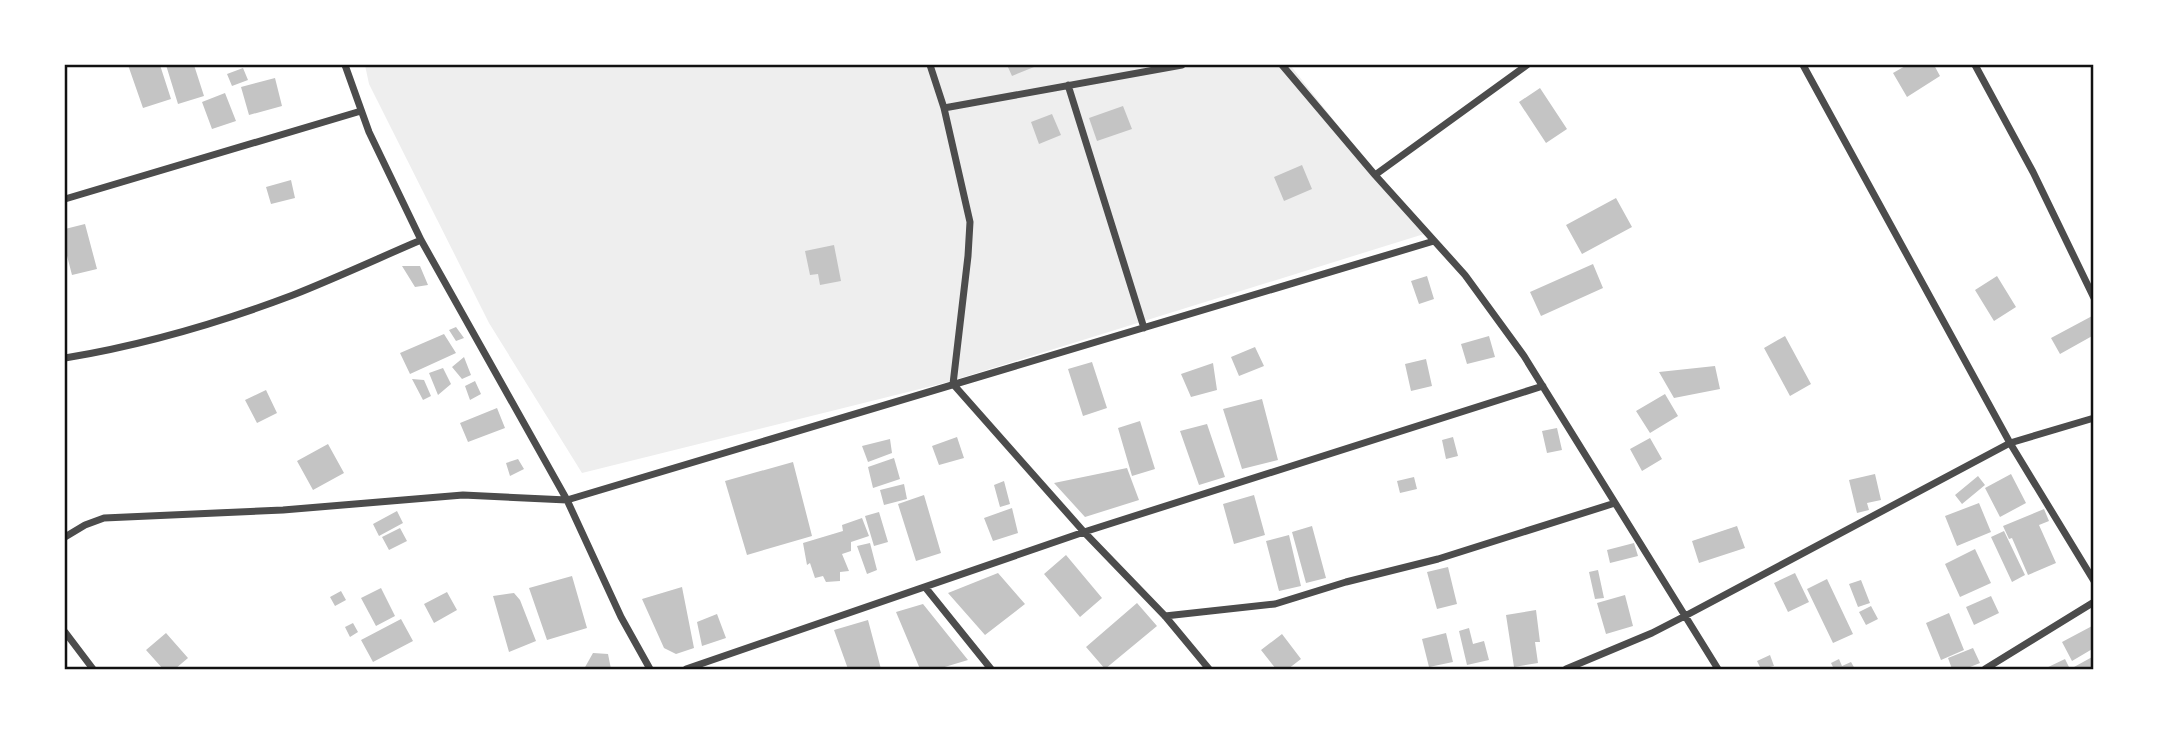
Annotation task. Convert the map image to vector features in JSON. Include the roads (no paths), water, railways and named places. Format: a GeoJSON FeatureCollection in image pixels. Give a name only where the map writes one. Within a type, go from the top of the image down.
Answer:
{"type":"FeatureCollection","features":[{"type":"Feature","properties":{"kind":"street"},"geometry":{"type":"LineString","coordinates":[[345,65],[361,111],[421,240],[568,500],[621,617],[650,669]]}},
{"type":"Feature","properties":{"kind":"street"},"geometry":{"type":"LineString","coordinates":[[930,65],[944,108],[970,222],[953,384],[1084,532],[1166,616],[1209,669]]}},
{"type":"Feature","properties":{"kind":"street"},"geometry":{"type":"LineString","coordinates":[[944,108],[1181,65]]}},
{"type":"Feature","properties":{"kind":"street"},"geometry":{"type":"LineString","coordinates":[[1282,65],[1375,175],[1465,275],[1524,356],[1718,669]]}},
{"type":"Feature","properties":{"kind":"street"},"geometry":{"type":"LineString","coordinates":[[1375,175],[1527,65]]}},
{"type":"Feature","properties":{"kind":"street"},"geometry":{"type":"LineString","coordinates":[[1804,65],[2010,443],[2094,581]]}},
{"type":"Feature","properties":{"kind":"street"},"geometry":{"type":"LineString","coordinates":[[1975,65],[2033,172],[2094,298]]}},
{"type":"Feature","properties":{"kind":"street"},"geometry":{"type":"LineString","coordinates":[[1068,85],[1144,328]]}},
{"type":"Feature","properties":{"kind":"street"},"geometry":{"type":"LineString","coordinates":[[65,199],[361,111]]}},
{"type":"Feature","properties":{"kind":"street"},"geometry":{"type":"LineString","coordinates":[[65,358],[118,349],[201,326],[294,295],[421,240]]}},
{"type":"Feature","properties":{"kind":"street"},"geometry":{"type":"LineString","coordinates":[[65,537],[104,518],[283,510],[463,495],[568,500],[1434,240]]}},
{"type":"Feature","properties":{"kind":"street"},"geometry":{"type":"LineString","coordinates":[[686,669],[1084,532],[1543,386]]}},
{"type":"Feature","properties":{"kind":"street"},"geometry":{"type":"LineString","coordinates":[[1566,669],[1652,633],[2010,443],[2094,418]]}},
{"type":"Feature","properties":{"kind":"street"},"geometry":{"type":"LineString","coordinates":[[1166,616],[1275,604],[1346,582],[1438,559],[1615,503]]}},
{"type":"Feature","properties":{"kind":"street"},"geometry":{"type":"LineString","coordinates":[[925,587],[991,669]]}},
{"type":"Feature","properties":{"kind":"street"},"geometry":{"type":"LineString","coordinates":[[1985,669],[2094,602]]}},
{"type":"Feature","properties":{"kind":"street"},"geometry":{"type":"LineString","coordinates":[[65,632],[93,669]]}}]}
